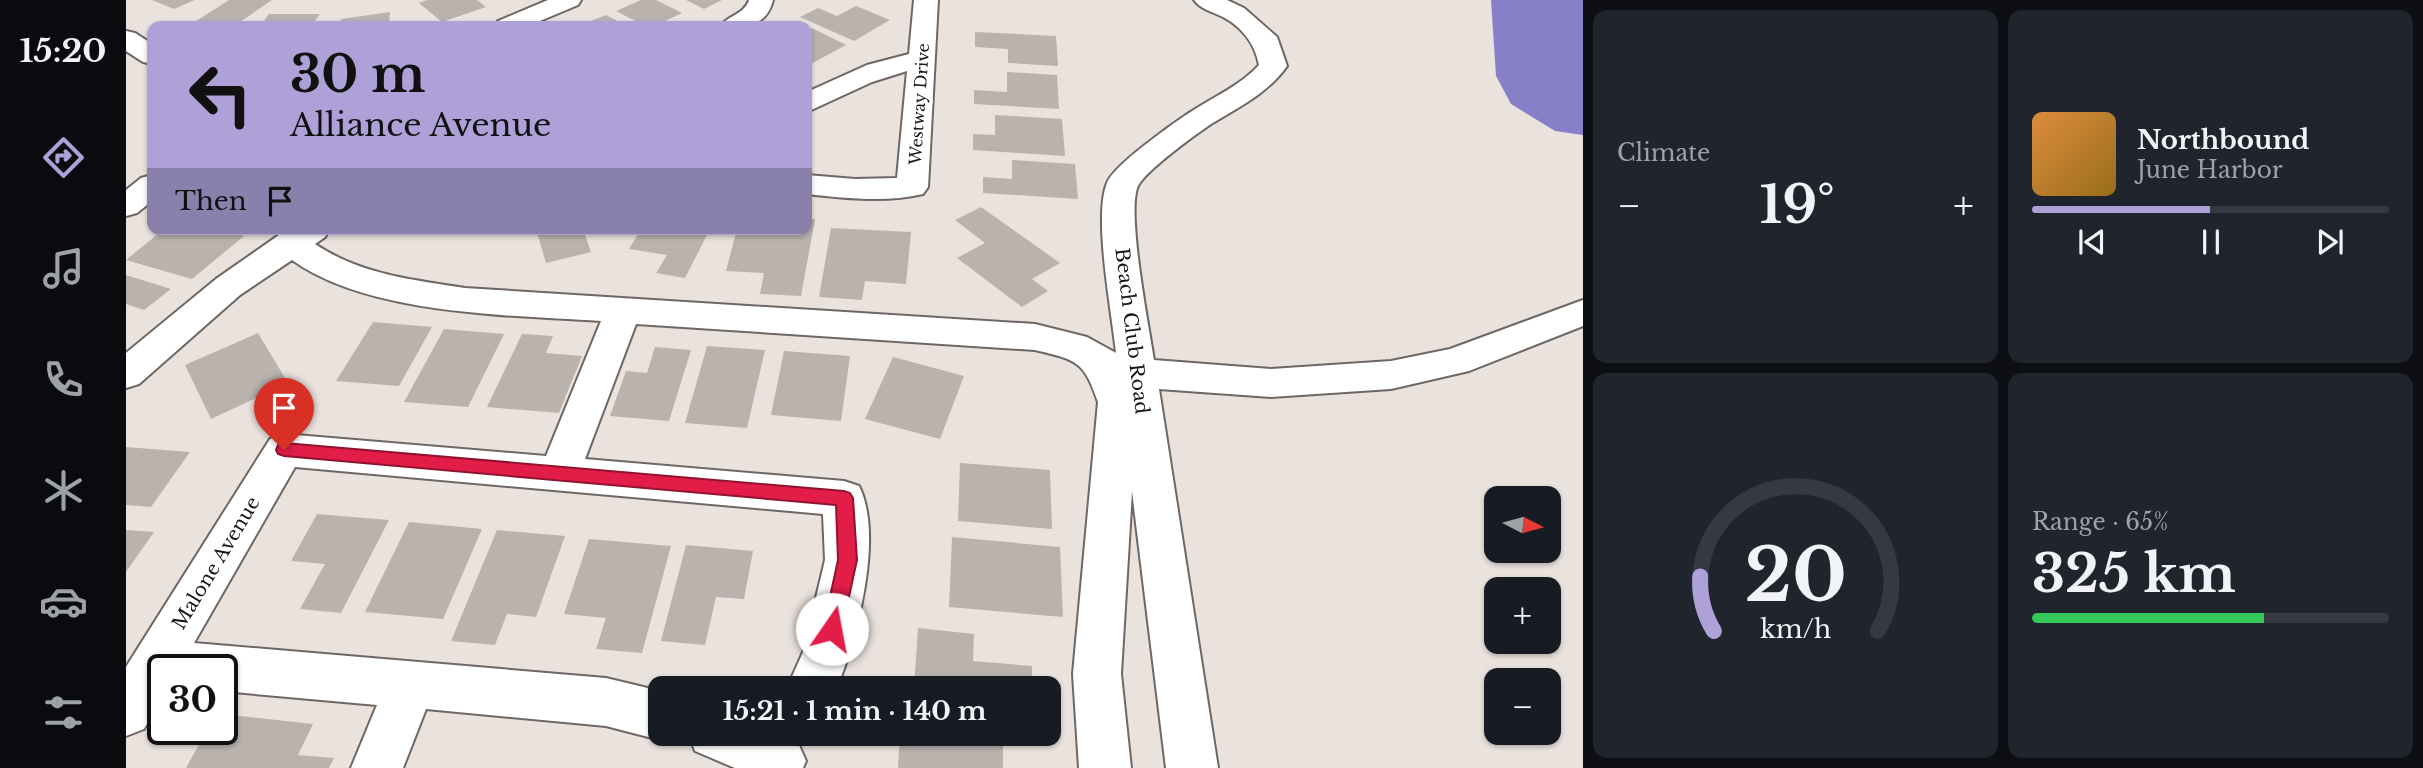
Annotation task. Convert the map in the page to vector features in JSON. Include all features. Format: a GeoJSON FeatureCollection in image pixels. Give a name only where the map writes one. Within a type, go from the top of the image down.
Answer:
{"type":"FeatureCollection","features":[{"type":"Feature","properties":{"kind":"street"},"geometry":{"type":"LineString","coordinates":[[519,21],[569,0]]}},
{"type":"Feature","properties":{"kind":"street"},"geometry":{"type":"LineString","coordinates":[[745,21],[760,9],[761,0]]}},
{"type":"Feature","properties":{"kind":"street","name":"Westway Drive"},"geometry":{"type":"LineString","coordinates":[[812,186],[855,189],[912,187],[926,0]]}},
{"type":"Feature","properties":{"kind":"street","name":"Beach Club Road"},"geometry":{"type":"LineString","coordinates":[[1192,768],[1117,212],[1123,182],[1153,154],[1199,120],[1258,83],[1273,66],[1268,43],[1235,13],[1206,0]]}},
{"type":"Feature","properties":{"kind":"street"},"geometry":{"type":"LineString","coordinates":[[126,39],[147,53]]}},
{"type":"Feature","properties":{"kind":"street"},"geometry":{"type":"LineString","coordinates":[[812,100],[865,72],[892,64],[922,60]]}},
{"type":"Feature","properties":{"kind":"street"},"geometry":{"type":"LineString","coordinates":[[126,206],[147,189]]}},
{"type":"Feature","properties":{"kind":"street"},"geometry":{"type":"LineString","coordinates":[[128,370],[228,286],[303,236],[325,267],[394,289],[466,300],[1035,337],[1074,346],[1104,365],[1118,402],[1097,674],[1105,768]]}},
{"type":"Feature","properties":{"kind":"street"},"geometry":{"type":"LineString","coordinates":[[623,311],[559,474],[844,498],[847,560],[827,652],[817,676]]}},
{"type":"Feature","properties":{"kind":"street"},"geometry":{"type":"LineString","coordinates":[[1137,373],[1271,383],[1391,375],[1456,361],[1583,312]]}},
{"type":"Feature","properties":{"kind":"street","name":"Malone Avenue"},"geometry":{"type":"LineString","coordinates":[[161,654],[284,450],[559,474]]}},
{"type":"Feature","properties":{"kind":"street"},"geometry":{"type":"LineString","coordinates":[[238,669],[606,702],[648,713]]}},
{"type":"Feature","properties":{"kind":"street","name":"Malone Avenue"},"geometry":{"type":"LineString","coordinates":[[126,712],[147,677]]}},
{"type":"Feature","properties":{"kind":"street"},"geometry":{"type":"LineString","coordinates":[[377,768],[411,684]]}},
{"type":"Feature","properties":{"kind":"street"},"geometry":{"type":"LineString","coordinates":[[756,746],[783,754]]}},
{"type":"Feature","properties":{"kind":"shaded area"},"geometry":{"type":"Polygon","coordinates":[[[1491,0],[1583,0],[1583,135],[1555,131],[1511,104],[1496,76],[1491,0]]]}},
{"type":"Feature","properties":{"kind":"building"},"geometry":{"type":"Polygon","coordinates":[[[152,0],[195,0],[174,9],[152,0]]]}},
{"type":"Feature","properties":{"kind":"building"},"geometry":{"type":"Polygon","coordinates":[[[229,0],[272,0],[241,21],[196,21],[229,0]]]}},
{"type":"Feature","properties":{"kind":"building"},"geometry":{"type":"Polygon","coordinates":[[[427,0],[477,0],[486,7],[441,21],[419,3],[427,0]]]}},
{"type":"Feature","properties":{"kind":"building"},"geometry":{"type":"Polygon","coordinates":[[[641,0],[656,0],[682,13],[665,21],[635,21],[616,11],[641,0]]]}},
{"type":"Feature","properties":{"kind":"building"},"geometry":{"type":"Polygon","coordinates":[[[686,0],[722,0],[704,9],[686,0]]]}},
{"type":"Feature","properties":{"kind":"building"},"geometry":{"type":"Polygon","coordinates":[[[856,6],[890,20],[854,41],[800,17],[818,8],[837,16],[856,6]]]}},
{"type":"Feature","properties":{"kind":"building"},"geometry":{"type":"Polygon","coordinates":[[[390,12],[389,21],[341,19],[390,12]]]}},
{"type":"Feature","properties":{"kind":"building"},"geometry":{"type":"Polygon","coordinates":[[[269,14],[320,14],[315,21],[264,21],[269,14]]]}},
{"type":"Feature","properties":{"kind":"building"},"geometry":{"type":"Polygon","coordinates":[[[606,15],[617,21],[591,21],[606,15]]]}},
{"type":"Feature","properties":{"kind":"building"},"geometry":{"type":"Polygon","coordinates":[[[812,28],[846,45],[812,63],[812,28]]]}},
{"type":"Feature","properties":{"kind":"building"},"geometry":{"type":"Polygon","coordinates":[[[975,32],[1056,36],[1058,66],[1008,63],[1008,49],[975,47],[975,32]]]}},
{"type":"Feature","properties":{"kind":"building"},"geometry":{"type":"Polygon","coordinates":[[[1007,72],[1057,75],[1059,109],[974,104],[974,90],[1007,92],[1007,72]]]}},
{"type":"Feature","properties":{"kind":"building"},"geometry":{"type":"Polygon","coordinates":[[[995,115],[1062,119],[1065,156],[973,150],[973,134],[995,135],[995,115]]]}},
{"type":"Feature","properties":{"kind":"building"},"geometry":{"type":"Polygon","coordinates":[[[1012,160],[1075,164],[1078,199],[983,193],[983,177],[1012,179],[1012,160]]]}},
{"type":"Feature","properties":{"kind":"building"},"geometry":{"type":"Polygon","coordinates":[[[981,207],[1060,263],[1032,279],[1048,291],[1022,307],[957,258],[985,243],[955,220],[981,207]]]}},
{"type":"Feature","properties":{"kind":"building"},"geometry":{"type":"Polygon","coordinates":[[[812,219],[815,219],[801,296],[760,294],[764,273],[726,271],[735,235],[812,235],[812,219]]]}},
{"type":"Feature","properties":{"kind":"building"},"geometry":{"type":"Polygon","coordinates":[[[831,228],[911,232],[906,284],[865,281],[862,300],[819,297],[831,228]]]}},
{"type":"Feature","properties":{"kind":"building"},"geometry":{"type":"Polygon","coordinates":[[[157,235],[244,236],[192,279],[126,260],[157,235]]]}},
{"type":"Feature","properties":{"kind":"building"},"geometry":{"type":"Polygon","coordinates":[[[538,235],[585,235],[591,252],[546,263],[538,235]]]}},
{"type":"Feature","properties":{"kind":"building"},"geometry":{"type":"Polygon","coordinates":[[[637,235],[707,235],[685,278],[656,273],[667,255],[629,249],[637,235]]]}},
{"type":"Feature","properties":{"kind":"building"},"geometry":{"type":"Polygon","coordinates":[[[126,275],[171,289],[144,310],[126,304],[126,275]]]}},
{"type":"Feature","properties":{"kind":"building"},"geometry":{"type":"Polygon","coordinates":[[[373,322],[432,327],[399,386],[336,381],[373,322]]]}},
{"type":"Feature","properties":{"kind":"building"},"geometry":{"type":"Polygon","coordinates":[[[444,329],[504,334],[468,407],[404,402],[444,329]]]}},
{"type":"Feature","properties":{"kind":"building"},"geometry":{"type":"Polygon","coordinates":[[[258,333],[288,383],[211,419],[185,365],[258,333]]]}},
{"type":"Feature","properties":{"kind":"building"},"geometry":{"type":"Polygon","coordinates":[[[522,334],[553,336],[546,353],[582,356],[559,413],[487,407],[522,334]]]}},
{"type":"Feature","properties":{"kind":"building"},"geometry":{"type":"Polygon","coordinates":[[[707,346],[765,350],[747,428],[685,423],[707,346]]]}},
{"type":"Feature","properties":{"kind":"building"},"geometry":{"type":"Polygon","coordinates":[[[655,347],[691,350],[669,421],[610,416],[626,371],[647,373],[655,347]]]}},
{"type":"Feature","properties":{"kind":"building"},"geometry":{"type":"Polygon","coordinates":[[[784,351],[850,356],[841,421],[771,415],[784,351]]]}},
{"type":"Feature","properties":{"kind":"building"},"geometry":{"type":"Polygon","coordinates":[[[893,357],[964,376],[940,439],[865,419],[893,357]]]}},
{"type":"Feature","properties":{"kind":"building"},"geometry":{"type":"Polygon","coordinates":[[[126,447],[190,452],[151,507],[126,505],[126,447]]]}},
{"type":"Feature","properties":{"kind":"building"},"geometry":{"type":"Polygon","coordinates":[[[960,463],[1050,470],[1052,529],[958,521],[960,463]]]}},
{"type":"Feature","properties":{"kind":"building"},"geometry":{"type":"Polygon","coordinates":[[[317,514],[389,520],[341,613],[300,609],[325,564],[291,561],[317,514]]]}},
{"type":"Feature","properties":{"kind":"building"},"geometry":{"type":"Polygon","coordinates":[[[409,522],[482,529],[443,619],[365,612],[409,522]]]}},
{"type":"Feature","properties":{"kind":"building"},"geometry":{"type":"Polygon","coordinates":[[[126,530],[154,532],[126,572],[126,530]]]}},
{"type":"Feature","properties":{"kind":"building"},"geometry":{"type":"Polygon","coordinates":[[[497,530],[565,536],[536,617],[507,614],[495,645],[451,641],[497,530]]]}},
{"type":"Feature","properties":{"kind":"building"},"geometry":{"type":"Polygon","coordinates":[[[952,537],[1060,547],[1063,617],[949,607],[952,537]]]}},
{"type":"Feature","properties":{"kind":"building"},"geometry":{"type":"Polygon","coordinates":[[[589,539],[671,546],[642,653],[596,649],[606,618],[564,614],[589,539]]]}},
{"type":"Feature","properties":{"kind":"building"},"geometry":{"type":"Polygon","coordinates":[[[686,545],[753,551],[744,599],[716,597],[705,645],[661,641],[686,545]]]}},
{"type":"Feature","properties":{"kind":"building"},"geometry":{"type":"Polygon","coordinates":[[[918,628],[974,634],[973,661],[1032,666],[1032,676],[915,676],[918,628]]]}},
{"type":"Feature","properties":{"kind":"building"},"geometry":{"type":"Polygon","coordinates":[[[238,716],[313,724],[298,755],[334,758],[329,768],[186,768],[199,745],[238,745],[238,716]]]}},
{"type":"Feature","properties":{"kind":"building"},"geometry":{"type":"Polygon","coordinates":[[[899,746],[1003,746],[1003,768],[898,768],[899,746]]]}},
{"type":"Feature","properties":{"kind":"route"},"geometry":{"type":"LineString","coordinates":[[284,450],[844,498],[847,560],[832,629]]}}]}
